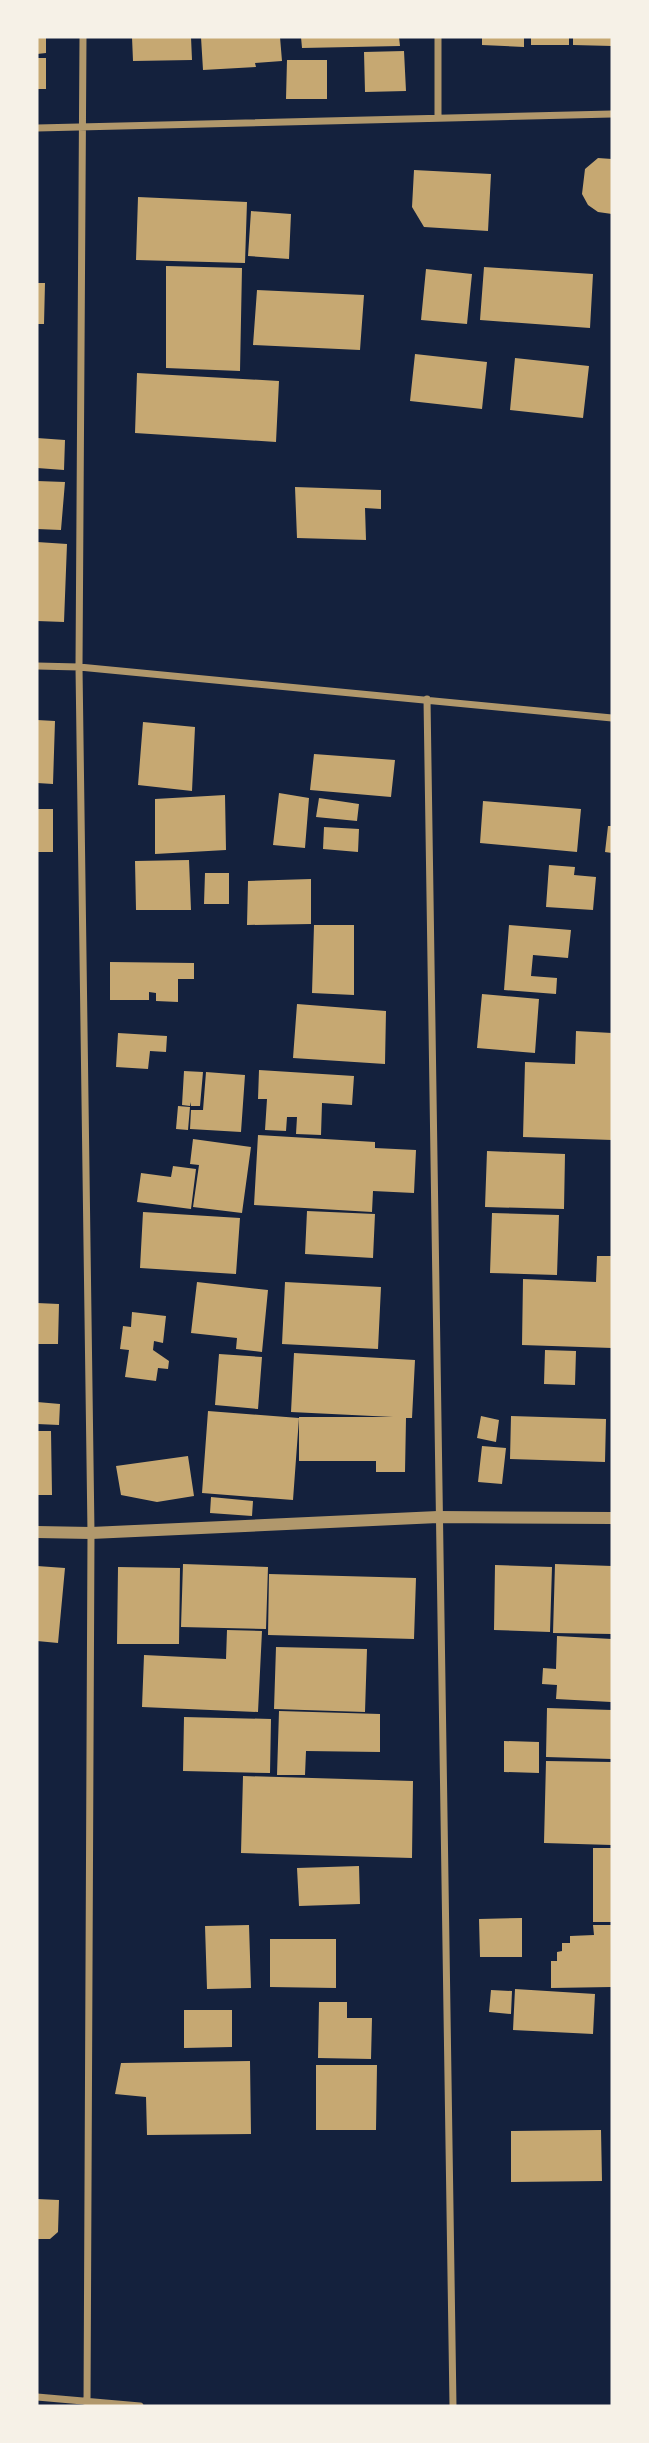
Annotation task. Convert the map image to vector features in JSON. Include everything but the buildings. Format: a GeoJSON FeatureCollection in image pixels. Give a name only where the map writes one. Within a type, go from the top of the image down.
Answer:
{"type":"FeatureCollection","features":[{"type":"Feature","properties":{"kind":"street"},"geometry":{"type":"LineString","coordinates":[[83,37],[79,667],[91,1533],[87,2403]]}},
{"type":"Feature","properties":{"kind":"street"},"geometry":{"type":"LineString","coordinates":[[438,37],[438,118]]}},
{"type":"Feature","properties":{"kind":"street"},"geometry":{"type":"LineString","coordinates":[[37,128],[612,114]]}},
{"type":"Feature","properties":{"kind":"street"},"geometry":{"type":"LineString","coordinates":[[37,666],[79,667],[612,718]]}},
{"type":"Feature","properties":{"kind":"street"},"geometry":{"type":"LineString","coordinates":[[427,699],[453,2406]]}},
{"type":"Feature","properties":{"kind":"street"},"geometry":{"type":"LineString","coordinates":[[37,1532],[91,1533],[438,1517],[612,1518]]}},
{"type":"Feature","properties":{"kind":"street"},"geometry":{"type":"LineString","coordinates":[[37,2397],[140,2406]]}}]}
